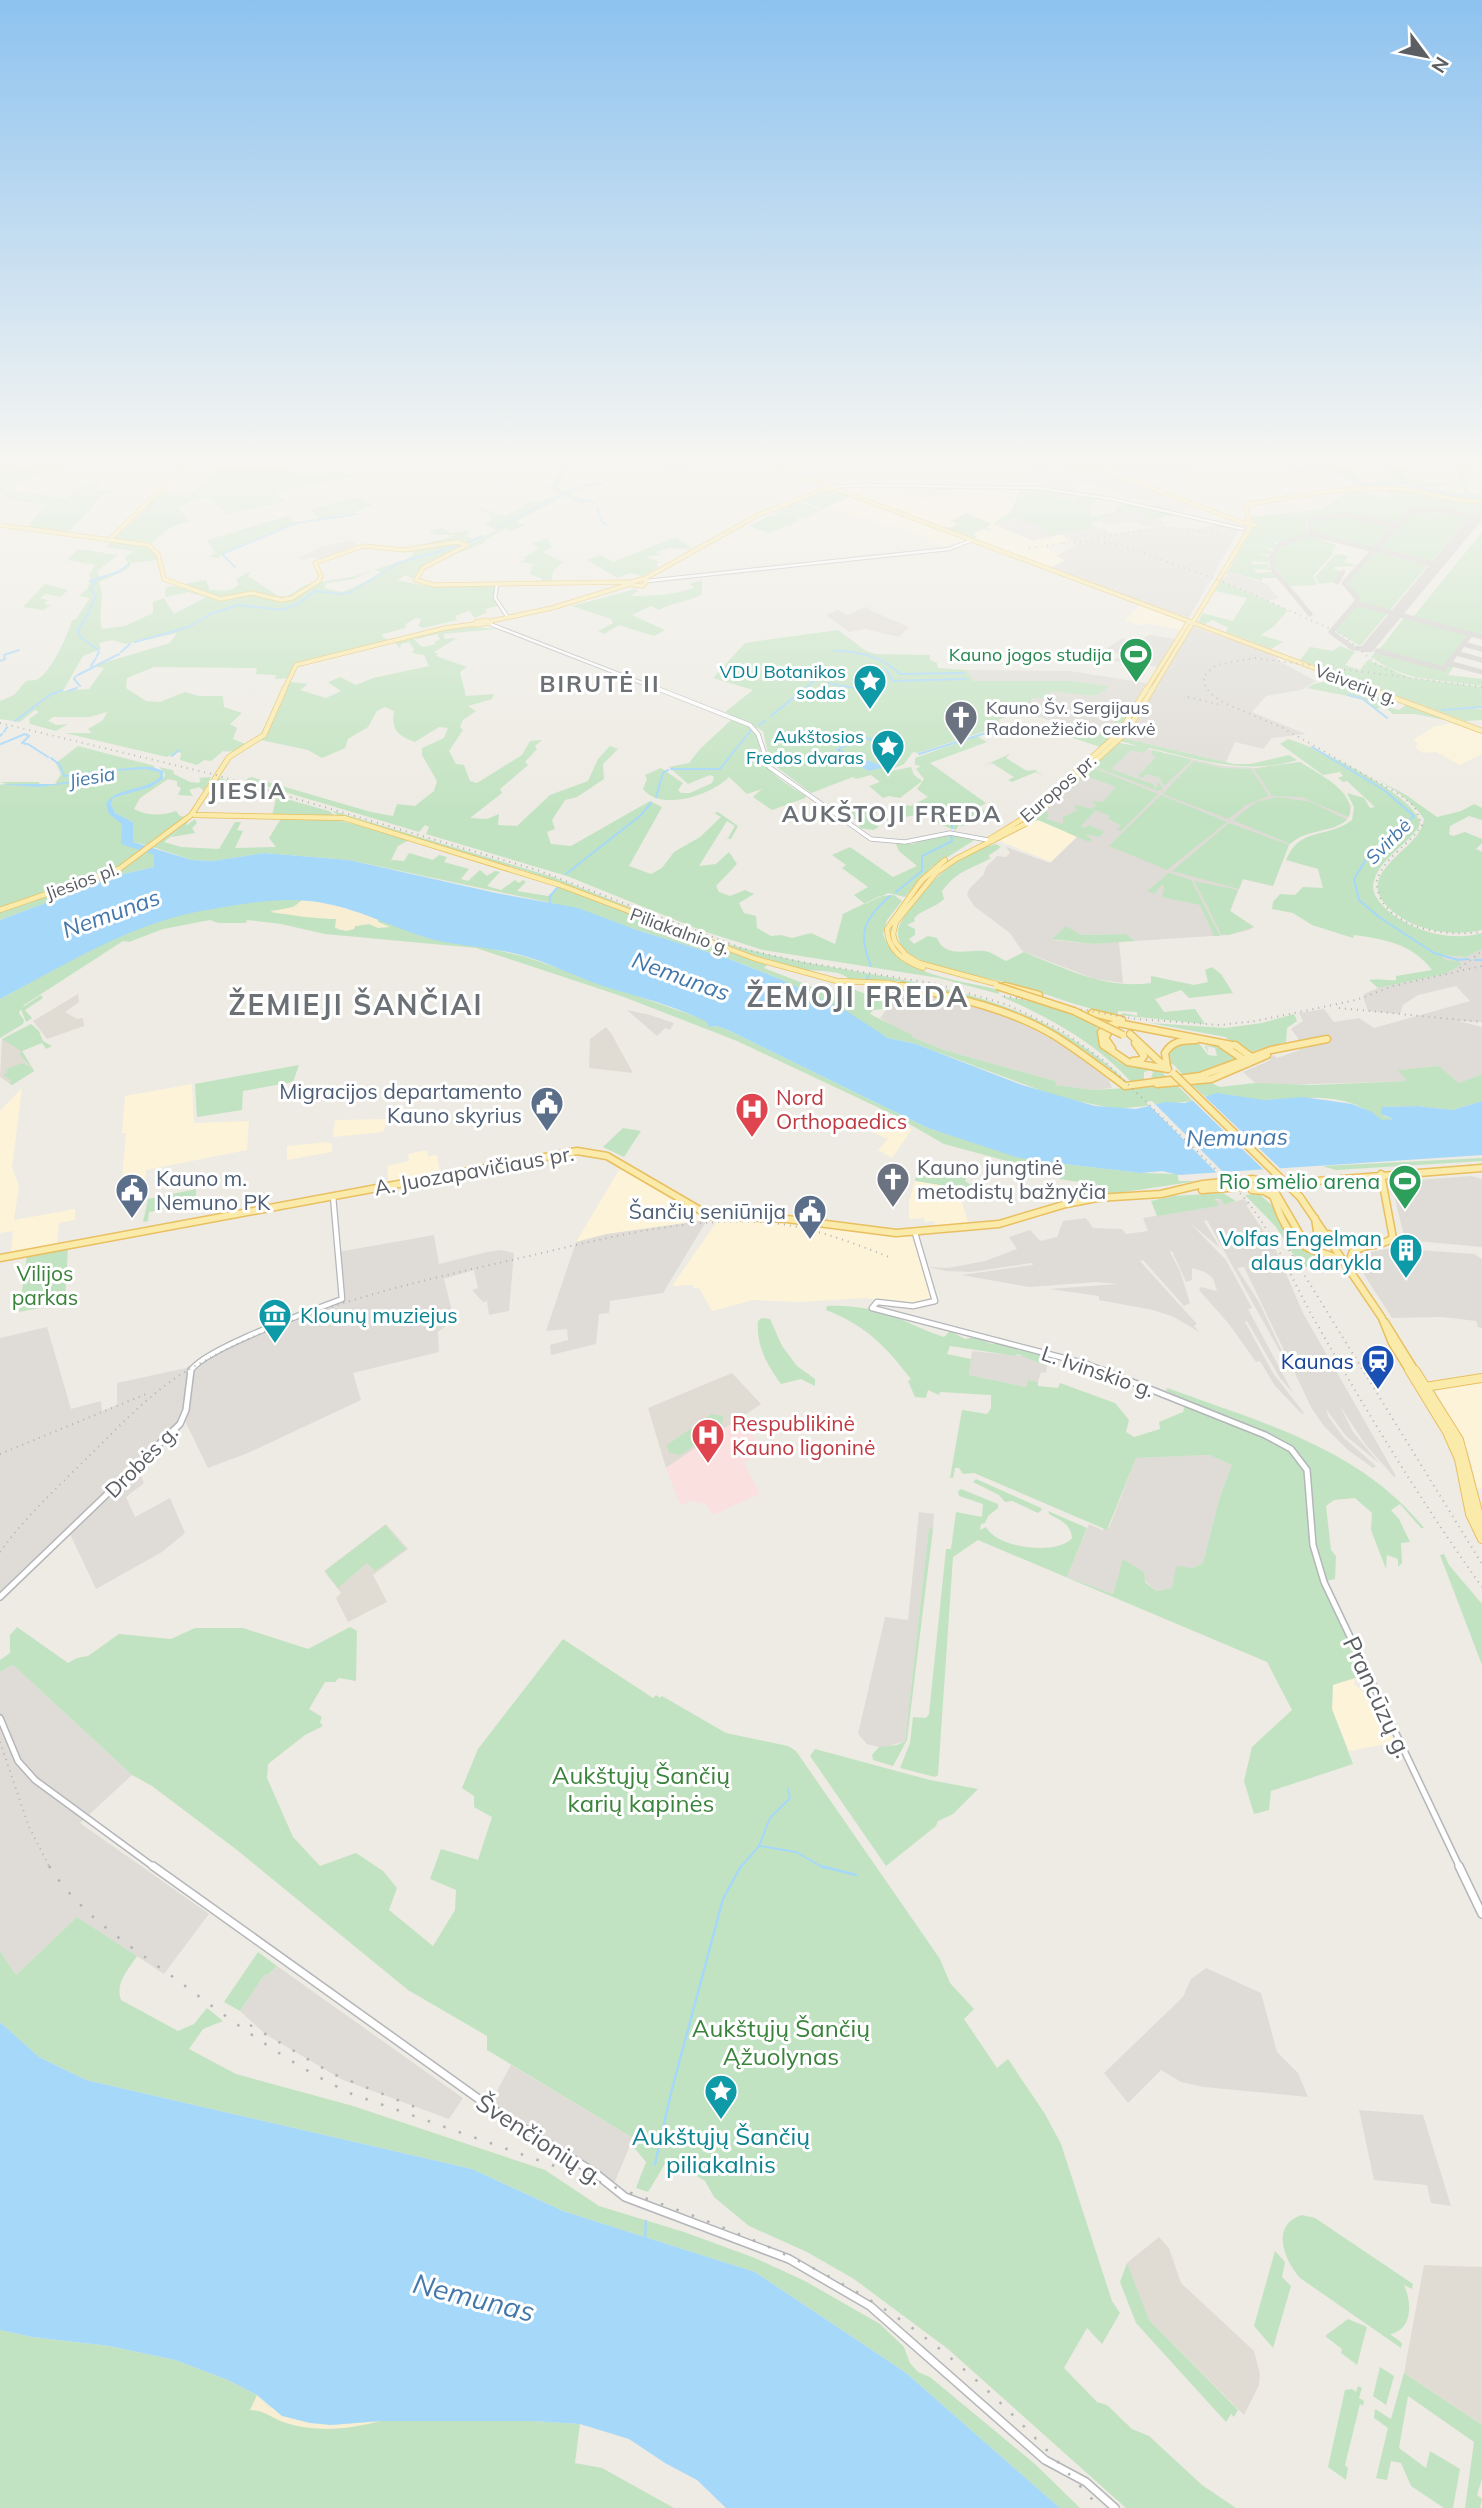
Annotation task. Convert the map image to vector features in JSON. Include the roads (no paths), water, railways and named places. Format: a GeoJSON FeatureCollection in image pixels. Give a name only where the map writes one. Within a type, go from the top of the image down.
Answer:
{"type":"FeatureCollection","features":[{"type":"Feature","properties":{"kind":"main road"},"geometry":{"type":"LineString","coordinates":[[163,576],[164,579],[186,589],[220,599],[252,593],[279,600],[289,599],[319,581],[321,576]]}},
{"type":"Feature","properties":{"kind":"main road"},"geometry":{"type":"LineString","coordinates":[[416,576],[416,580],[430,584],[627,584],[642,587],[645,580]]}},
{"type":"Feature","properties":{"kind":"main road"},"geometry":{"type":"LineString","coordinates":[[490,623],[507,616],[562,605],[651,576]]}},
{"type":"Feature","properties":{"kind":"main road","name":"Veiverių g."},"geometry":{"type":"LineString","coordinates":[[1068,576],[1482,731]]}},
{"type":"Feature","properties":{"kind":"main road","name":"Europos pr."},"geometry":{"type":"LineString","coordinates":[[1126,1035],[1092,1013],[1039,995],[919,962],[902,951],[893,937],[896,922],[936,873],[1023,820],[1114,741],[1133,718],[1217,576]]}},
{"type":"Feature","properties":{"kind":"main road","name":"Europos pr."},"geometry":{"type":"LineString","coordinates":[[1190,622],[1217,576]]}},
{"type":"Feature","properties":{"kind":"main road","name":"Jiesios pl."},"geometry":{"type":"LineString","coordinates":[[0,910],[109,873],[138,857],[191,816],[233,753],[264,735],[295,666],[303,661],[445,628],[490,623]]}},
{"type":"Feature","properties":{"kind":"main road"},"geometry":{"type":"LineString","coordinates":[[191,816],[204,814]]}},
{"type":"Feature","properties":{"kind":"main road","name":"Piliakalnio g."},"geometry":{"type":"LineString","coordinates":[[191,816],[335,817],[352,821],[561,885],[756,959],[832,980],[888,983],[975,1002],[1052,1035],[1118,1084],[1130,1086],[1203,1081],[1250,1060]]}},
{"type":"Feature","properties":{"kind":"main road","name":"Europos pr."},"geometry":{"type":"LineString","coordinates":[[990,841],[954,855],[928,874],[890,920],[887,936],[897,954],[911,964],[997,986],[1081,1014],[1126,1035]]}},
{"type":"Feature","properties":{"kind":"main road"},"geometry":{"type":"LineString","coordinates":[[1092,1013],[1220,1038],[1237,1046],[1250,1060]]}},
{"type":"Feature","properties":{"kind":"main road"},"geometry":{"type":"LineString","coordinates":[[1170,1071],[1154,1064],[1124,1062],[1103,1045],[1101,1032],[1107,1026],[1118,1023],[1237,1046]]}},
{"type":"Feature","properties":{"kind":"main road"},"geometry":{"type":"LineString","coordinates":[[1126,1035],[1144,1056],[1139,1061],[1128,1060],[1119,1054],[1108,1044],[1106,1035],[1121,1027],[1196,1040],[1228,1047],[1250,1060],[1327,1039],[1291,1045],[1250,1060]]}},
{"type":"Feature","properties":{"kind":"main road"},"geometry":{"type":"LineString","coordinates":[[1126,1035],[1147,1049],[1170,1071],[1285,1182],[1315,1216],[1382,1318],[1392,1343],[1431,1400],[1457,1454],[1465,1497],[1482,1539]]}},
{"type":"Feature","properties":{"kind":"main road"},"geometry":{"type":"LineString","coordinates":[[1170,1071],[1164,1055],[1170,1045],[1182,1040],[1196,1040]]}},
{"type":"Feature","properties":{"kind":"main road"},"geometry":{"type":"LineString","coordinates":[[1135,1043],[1147,1049]]}},
{"type":"Feature","properties":{"kind":"main road","name":"A. Juozapavičiaus pr."},"geometry":{"type":"LineString","coordinates":[[0,1258],[566,1152],[584,1151],[607,1156],[710,1216],[787,1219],[915,1233],[999,1224],[1086,1199],[1184,1190],[1257,1189],[1273,1196]]}},
{"type":"Feature","properties":{"kind":"main road"},"geometry":{"type":"LineString","coordinates":[[1269,1183],[1482,1168]]}},
{"type":"Feature","properties":{"kind":"main road"},"geometry":{"type":"LineString","coordinates":[[1327,1233],[1348,1243],[1370,1245],[1383,1244],[1393,1238],[1381,1174]]}},
{"type":"Feature","properties":{"kind":"main road","name":"A. Juozapavičiaus pr."},"geometry":{"type":"LineString","coordinates":[[1184,1190],[1203,1184],[1253,1179],[1269,1183]]}},
{"type":"Feature","properties":{"kind":"main road"},"geometry":{"type":"LineString","coordinates":[[1269,1183],[1299,1234],[1308,1241],[1317,1240],[1319,1236],[1315,1216]]}},
{"type":"Feature","properties":{"kind":"main road"},"geometry":{"type":"LineString","coordinates":[[1269,1183],[1273,1196],[1299,1242],[1332,1254],[1348,1265]]}},
{"type":"Feature","properties":{"kind":"main road","name":"A. Juozapavičiaus pr."},"geometry":{"type":"LineString","coordinates":[[1202,1190],[1269,1183]]}},
{"type":"Feature","properties":{"kind":"main road"},"geometry":{"type":"LineString","coordinates":[[1348,1265],[1353,1251],[1370,1245]]}},
{"type":"Feature","properties":{"kind":"main road"},"geometry":{"type":"LineString","coordinates":[[1424,1387],[1482,1378]]}},
{"type":"Feature","properties":{"kind":"main road"},"geometry":{"type":"LineString","coordinates":[[1431,1400],[1464,1452],[1477,1493],[1482,1527]]}},
{"type":"Feature","properties":{"kind":"main road"},"geometry":{"type":"LineString","coordinates":[[1465,1497],[1477,1493]]}},
{"type":"Feature","properties":{"kind":"street"},"geometry":{"type":"LineString","coordinates":[[645,580],[684,576]]}},
{"type":"Feature","properties":{"kind":"street"},"geometry":{"type":"LineString","coordinates":[[497,584],[496,598],[507,616]]}},
{"type":"Feature","properties":{"kind":"street"},"geometry":{"type":"LineString","coordinates":[[490,623],[750,725],[760,735],[764,759],[769,767],[867,837],[900,843],[950,833],[990,841]]}},
{"type":"Feature","properties":{"kind":"street","name":"Drobės g."},"geometry":{"type":"LineString","coordinates":[[0,1597],[183,1420],[187,1385],[194,1364],[223,1348],[342,1299],[332,1196]]}},
{"type":"Feature","properties":{"kind":"street","name":"L. Ivinskio g."},"geometry":{"type":"LineString","coordinates":[[915,1233],[935,1301],[913,1306],[877,1302],[872,1308],[1097,1367],[1279,1441],[1297,1455],[1307,1470]]}},
{"type":"Feature","properties":{"kind":"street","name":"Prancūzų g."},"geometry":{"type":"LineString","coordinates":[[1307,1470],[1313,1545],[1324,1582],[1482,1914]]}},
{"type":"Feature","properties":{"kind":"street","name":"Švenčionių g."},"geometry":{"type":"LineString","coordinates":[[0,1718],[18,1761],[35,1780],[303,1976],[497,2112],[595,2173],[625,2197],[789,2259],[870,2306],[1013,2434],[1056,2468],[1095,2488],[1115,2508]]}},
{"type":"Feature","properties":{"kind":"water"},"geometry":{"type":"Polygon","coordinates":[[[868,737],[883,742],[888,750],[902,755],[896,765],[868,771],[835,749],[868,737]],[[865,739],[840,749],[857,761],[893,764],[878,750],[878,743],[865,739]]]}},
{"type":"Feature","properties":{"kind":"water","name":"Nemunas"},"geometry":{"type":"Polygon","coordinates":[[[153,767],[163,771],[163,779],[151,787],[113,798],[111,804],[115,813],[133,822],[133,842],[192,860],[213,861],[264,853],[349,860],[496,893],[578,908],[724,957],[780,979],[848,1012],[888,1038],[916,1044],[1022,1085],[1095,1106],[1136,1109],[1166,1102],[1185,1103],[1216,1093],[1264,1100],[1303,1097],[1352,1104],[1372,1112],[1382,1120],[1393,1119],[1381,1114],[1382,1107],[1417,1106],[1453,1110],[1482,1101],[1482,1155],[1179,1175],[1162,1171],[1141,1173],[1016,1157],[928,1128],[728,1030],[717,1026],[709,1027],[707,1022],[672,1007],[601,985],[528,957],[439,941],[338,906],[309,901],[281,900],[240,905],[156,923],[78,957],[0,999],[0,920],[123,874],[154,867],[154,855],[121,844],[122,824],[109,814],[106,804],[117,794],[148,785],[161,776],[159,772],[145,769],[100,772],[81,782],[37,787],[0,784],[55,784],[86,778],[96,771],[153,767]]]}},
{"type":"Feature","properties":{"kind":"water","name":"Nemunas"},"geometry":{"type":"Polygon","coordinates":[[[0,2022],[39,2057],[86,2080],[472,2169],[563,2211],[755,2272],[905,2372],[1060,2508],[726,2508],[697,2480],[629,2439],[580,2424],[532,2421],[380,2421],[331,2425],[310,2423],[282,2416],[257,2395],[228,2380],[175,2360],[109,2346],[32,2337],[0,2330],[0,2022]]]}},
{"type":"Feature","properties":{"kind":"waterway"},"geometry":{"type":"LineString","coordinates":[[98,650],[80,637],[78,629],[96,596],[91,589],[95,582],[90,581],[106,576]]}},
{"type":"Feature","properties":{"kind":"waterway"},"geometry":{"type":"LineString","coordinates":[[135,642],[189,627],[211,614],[238,605],[282,610],[298,604],[315,591],[341,594],[351,592],[377,576]]}},
{"type":"Feature","properties":{"kind":"waterway"},"geometry":{"type":"LineString","coordinates":[[121,652],[130,644]]}},
{"type":"Feature","properties":{"kind":"waterway"},"geometry":{"type":"LineString","coordinates":[[0,661],[5,659],[4,655],[19,650]]}},
{"type":"Feature","properties":{"kind":"waterway"},"geometry":{"type":"LineString","coordinates":[[834,651],[870,656],[886,663],[900,674],[964,673]]}},
{"type":"Feature","properties":{"kind":"waterway"},"geometry":{"type":"LineString","coordinates":[[97,656],[99,652]]}},
{"type":"Feature","properties":{"kind":"waterway"},"geometry":{"type":"LineString","coordinates":[[78,675],[119,654]]}},
{"type":"Feature","properties":{"kind":"waterway"},"geometry":{"type":"LineString","coordinates":[[91,666],[96,658]]}},
{"type":"Feature","properties":{"kind":"waterway"},"geometry":{"type":"LineString","coordinates":[[885,668],[893,681],[966,679]]}},
{"type":"Feature","properties":{"kind":"waterway"},"geometry":{"type":"LineString","coordinates":[[76,676],[74,679],[80,686]]}},
{"type":"Feature","properties":{"kind":"waterway"},"geometry":{"type":"LineString","coordinates":[[771,716],[814,681]]}},
{"type":"Feature","properties":{"kind":"waterway"},"geometry":{"type":"LineString","coordinates":[[828,683],[854,688],[873,686]]}},
{"type":"Feature","properties":{"kind":"waterway"},"geometry":{"type":"LineString","coordinates":[[68,691],[77,688]]}},
{"type":"Feature","properties":{"kind":"waterway"},"geometry":{"type":"LineString","coordinates":[[15,721],[50,695],[62,690]]}},
{"type":"Feature","properties":{"kind":"waterway"},"geometry":{"type":"LineString","coordinates":[[1348,695],[1363,699],[1387,718]]}},
{"type":"Feature","properties":{"kind":"waterway"},"geometry":{"type":"LineString","coordinates":[[1442,710],[1482,707]]}},
{"type":"Feature","properties":{"kind":"waterway"},"geometry":{"type":"LineString","coordinates":[[759,725],[765,721]]}},
{"type":"Feature","properties":{"kind":"waterway"},"geometry":{"type":"LineString","coordinates":[[4,732],[7,727]]}},
{"type":"Feature","properties":{"kind":"waterway"},"geometry":{"type":"LineString","coordinates":[[671,769],[720,769],[751,730]]}},
{"type":"Feature","properties":{"kind":"waterway"},"geometry":{"type":"LineString","coordinates":[[919,754],[989,732],[998,736]]}},
{"type":"Feature","properties":{"kind":"waterway"},"geometry":{"type":"LineString","coordinates":[[1,744],[25,734],[29,736],[22,743],[26,744]]}},
{"type":"Feature","properties":{"kind":"waterway"},"geometry":{"type":"LineString","coordinates":[[28,744],[48,757]]}},
{"type":"Feature","properties":{"kind":"waterway","name":"Svirbė"},"geometry":{"type":"LineString","coordinates":[[1312,747],[1384,790],[1414,816],[1369,855],[1354,879],[1359,900],[1379,917],[1434,953],[1458,960],[1468,959]]}},
{"type":"Feature","properties":{"kind":"waterway"},"geometry":{"type":"LineString","coordinates":[[172,756],[179,750]]}},
{"type":"Feature","properties":{"kind":"waterway","name":"Jiesia"},"geometry":{"type":"LineString","coordinates":[[51,758],[60,765],[64,776],[95,772]]}},
{"type":"Feature","properties":{"kind":"waterway"},"geometry":{"type":"LineString","coordinates":[[656,797],[663,773],[668,770]]}},
{"type":"Feature","properties":{"kind":"waterway"},"geometry":{"type":"LineString","coordinates":[[566,874],[641,815],[651,803]]}},
{"type":"Feature","properties":{"kind":"waterway"},"geometry":{"type":"LineString","coordinates":[[952,818],[972,810],[980,810]]}},
{"type":"Feature","properties":{"kind":"waterway"},"geometry":{"type":"LineString","coordinates":[[952,820],[952,828]]}},
{"type":"Feature","properties":{"kind":"waterway"},"geometry":{"type":"LineString","coordinates":[[896,892],[922,871],[922,856],[952,841],[951,835]]}},
{"type":"Feature","properties":{"kind":"waterway"},"geometry":{"type":"LineString","coordinates":[[550,905],[550,896],[558,887]]}},
{"type":"Feature","properties":{"kind":"waterway"},"geometry":{"type":"LineString","coordinates":[[871,966],[864,944],[866,927],[874,912],[890,896]]}},
{"type":"Feature","properties":{"kind":"waterway","name":"Svirbė"},"geometry":{"type":"LineString","coordinates":[[1475,960],[1482,960]]}},
{"type":"Feature","properties":{"kind":"waterway"},"geometry":{"type":"LineString","coordinates":[[740,1868],[759,1846],[770,1818],[790,1798],[788,1789]]}},
{"type":"Feature","properties":{"kind":"waterway"},"geometry":{"type":"LineString","coordinates":[[761,1846],[796,1852],[824,1868]]}},
{"type":"Feature","properties":{"kind":"waterway"},"geometry":{"type":"LineString","coordinates":[[655,2164],[671,2093],[723,1899],[741,1866]]}},
{"type":"Feature","properties":{"kind":"waterway"},"geometry":{"type":"LineString","coordinates":[[821,1866],[856,1875]]}},
{"type":"Feature","properties":{"kind":"waterway"},"geometry":{"type":"LineString","coordinates":[[645,2238],[646,2221]]}},
{"type":"Feature","properties":{"kind":"railway"},"geometry":{"type":"LineString","coordinates":[[1207,576],[1340,633],[1376,664],[1393,672]]}},
{"type":"Feature","properties":{"kind":"railway"},"geometry":{"type":"LineString","coordinates":[[1482,687],[1255,658],[1216,665],[1204,676],[1204,684],[1210,693],[1224,703],[1283,728],[1400,795],[1414,806],[1422,825],[1380,872],[1377,888],[1382,901],[1401,919],[1427,930],[1482,932]]}},
{"type":"Feature","properties":{"kind":"railway"},"geometry":{"type":"LineString","coordinates":[[1188,697],[1221,705]]}},
{"type":"Feature","properties":{"kind":"railway"},"geometry":{"type":"LineString","coordinates":[[0,723],[216,775],[537,870],[744,949],[801,962],[937,984],[1008,1005],[1062,1031],[1103,1060],[1241,1194],[1253,1209],[1376,1426],[1482,1587]]}},
{"type":"Feature","properties":{"kind":"railway"},"geometry":{"type":"LineString","coordinates":[[839,750],[856,761]]}},
{"type":"Feature","properties":{"kind":"railway"},"geometry":{"type":"LineString","coordinates":[[1460,968],[1482,951]]}},
{"type":"Feature","properties":{"kind":"railway"},"geometry":{"type":"LineString","coordinates":[[1004,996],[1136,1019],[1219,1025],[1256,1021],[1356,1000],[1393,986],[1482,966]]}},
{"type":"Feature","properties":{"kind":"railway"},"geometry":{"type":"LineString","coordinates":[[1339,1008],[1482,1022]]}},
{"type":"Feature","properties":{"kind":"railway"},"geometry":{"type":"LineString","coordinates":[[0,1552],[52,1492],[148,1399],[175,1378],[229,1348],[310,1314],[395,1288],[482,1267],[612,1237],[700,1223],[760,1222],[794,1226],[892,1258]]}},
{"type":"Feature","properties":{"kind":"railway"},"geometry":{"type":"LineString","coordinates":[[1286,1245],[1482,1564]]}},
{"type":"Feature","properties":{"kind":"railway"},"geometry":{"type":"LineString","coordinates":[[0,1454],[146,1394]]}},
{"type":"Feature","properties":{"kind":"railway"},"geometry":{"type":"LineString","coordinates":[[0,1742],[29,1827],[50,1868]]}},
{"type":"Feature","properties":{"kind":"railway"},"geometry":{"type":"LineString","coordinates":[[49,1866],[77,1901],[109,1930],[222,2014],[329,2083],[352,2094],[719,2226],[796,2260],[871,2301],[935,2345],[985,2388],[1100,2508]]}},
{"type":"Feature","properties":{"kind":"railway"},"geometry":{"type":"LineString","coordinates":[[250,2025],[333,2074],[425,2111]]}},
{"type":"Feature","properties":{"kind":"place","name":"Kauno jogos studija"},"geometry":{"type":"Point","coordinates":[1136,684]}},
{"type":"Feature","properties":{"kind":"place","name":"VDU Botanikos sodas"},"geometry":{"type":"Point","coordinates":[870,711]}},
{"type":"Feature","properties":{"kind":"place","name":"Kauno Šv. Sergijaus Radonežiečio cerkvė"},"geometry":{"type":"Point","coordinates":[961,747]}},
{"type":"Feature","properties":{"kind":"place","name":"Aukštosios Fredos dvaras"},"geometry":{"type":"Point","coordinates":[888,776]}},
{"type":"Feature","properties":{"kind":"place","name":"Migracijos departamento Kauno skyrius"},"geometry":{"type":"Point","coordinates":[547,1133]}},
{"type":"Feature","properties":{"kind":"place","name":"Nord Orthopaedics"},"geometry":{"type":"Point","coordinates":[752,1139]}},
{"type":"Feature","properties":{"kind":"place","name":"Kauno jungtinė metodistų bažnyčia"},"geometry":{"type":"Point","coordinates":[893,1209]}},
{"type":"Feature","properties":{"kind":"place","name":"Rio smėlio arena"},"geometry":{"type":"Point","coordinates":[1405,1211]}},
{"type":"Feature","properties":{"kind":"place","name":"Kauno m. Nemuno PK"},"geometry":{"type":"Point","coordinates":[132,1220]}},
{"type":"Feature","properties":{"kind":"place","name":"Šančių seniūnija"},"geometry":{"type":"Point","coordinates":[810,1241]}},
{"type":"Feature","properties":{"kind":"place","name":"Volfas Engelman alaus darykla"},"geometry":{"type":"Point","coordinates":[1406,1280]}},
{"type":"Feature","properties":{"kind":"place","name":"Klounų muziejus"},"geometry":{"type":"Point","coordinates":[275,1345]}},
{"type":"Feature","properties":{"kind":"place","name":"Kaunas"},"geometry":{"type":"Point","coordinates":[1378,1391]}},
{"type":"Feature","properties":{"kind":"place","name":"Respublikinė Kauno ligoninė"},"geometry":{"type":"Point","coordinates":[708,1465]}},
{"type":"Feature","properties":{"kind":"place","name":"Aukštųjų Šančių piliakalnis"},"geometry":{"type":"Point","coordinates":[721,2121]}},
{"type":"Feature","properties":{"kind":"district","name":"BIRUTĖ II"},"geometry":{"type":"Point","coordinates":[600,683]}},
{"type":"Feature","properties":{"kind":"district","name":"JIESIA"},"geometry":{"type":"Point","coordinates":[248,790]}},
{"type":"Feature","properties":{"kind":"district","name":"AUKŠTOJI FREDA"},"geometry":{"type":"Point","coordinates":[892,813]}},
{"type":"Feature","properties":{"kind":"district","name":"ŽEMOJI FREDA"},"geometry":{"type":"Point","coordinates":[858,996]}},
{"type":"Feature","properties":{"kind":"district","name":"ŽEMIEJI ŠANČIAI"},"geometry":{"type":"Point","coordinates":[356,1004]}},
{"type":"Feature","properties":{"kind":"park label","name":"Vilijos parkas"},"geometry":{"type":"Point","coordinates":[45,1285]}},
{"type":"Feature","properties":{"kind":"park label","name":"Aukštųjų Šančių karių kapinės"},"geometry":{"type":"Point","coordinates":[641,1789]}},
{"type":"Feature","properties":{"kind":"park label","name":"Aukštųjų Šančių Ąžuolynas"},"geometry":{"type":"Point","coordinates":[781,2042]}}]}
